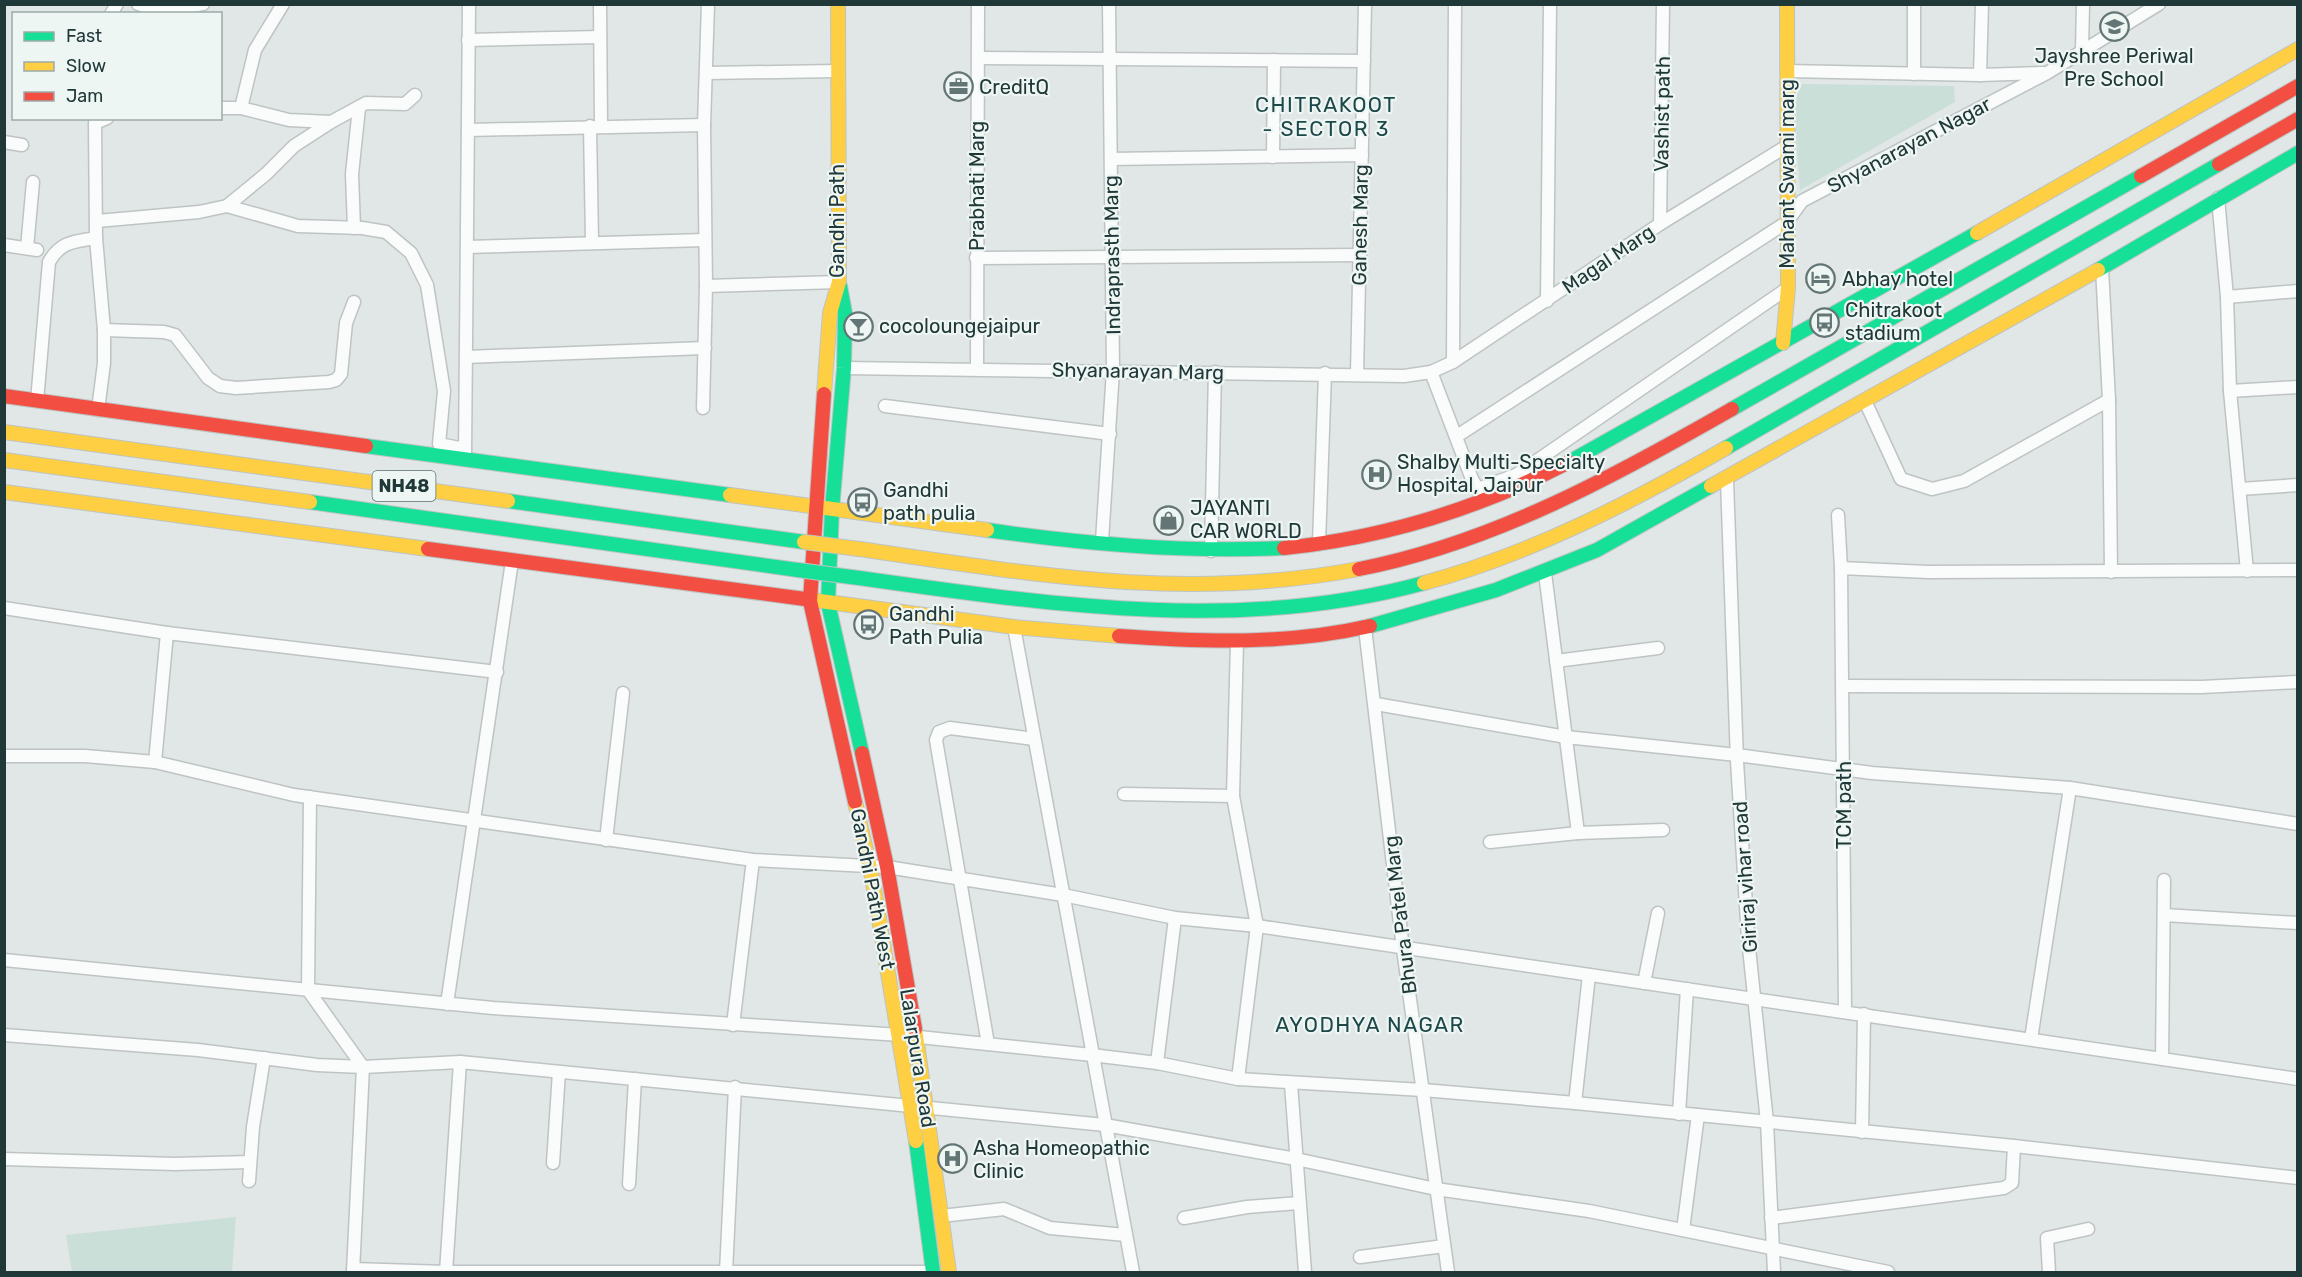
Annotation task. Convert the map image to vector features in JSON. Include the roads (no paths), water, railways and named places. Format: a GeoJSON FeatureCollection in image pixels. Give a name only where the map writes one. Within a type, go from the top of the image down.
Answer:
{"type":"FeatureCollection","features":[{"type":"Feature","properties":{"kind":"main road","name":"Gandhi Path"},"geometry":{"type":"LineString","coordinates":[[816,509],[830,313],[839,282],[838,4]]}},
{"type":"Feature","properties":{"kind":"main road","name":"Mahant Swami marg"},"geometry":{"type":"LineString","coordinates":[[1783,343],[1788,288],[1787,4]]}},
{"type":"Feature","properties":{"kind":"main road"},"geometry":{"type":"LineString","coordinates":[[4,396],[98,410],[465,454],[816,509],[1043,538],[1211,551],[1319,544],[1393,528],[1587,451],[1783,343],[2298,50]]}},
{"type":"Feature","properties":{"kind":"main road","name":"NH48"},"geometry":{"type":"LineString","coordinates":[[4,432],[1074,580],[1189,585],[1259,583],[1323,574],[1411,556],[1502,525],[1562,501],[1627,469],[2298,86]]}},
{"type":"Feature","properties":{"kind":"main road","name":"NH48"},"geometry":{"type":"LineString","coordinates":[[4,460],[1058,605],[1191,612],[1321,605],[1379,595],[1440,579],[1534,544],[1690,468],[2298,119]]}},
{"type":"Feature","properties":{"kind":"main road"},"geometry":{"type":"LineString","coordinates":[[4,492],[1014,627],[1186,641],[1237,642],[1327,636],[1365,628],[1496,590],[1545,573],[1597,550],[1727,480],[2102,268],[2298,153]]}},
{"type":"Feature","properties":{"kind":"main road","name":"Lalarpura Road"},"geometry":{"type":"LineString","coordinates":[[839,282],[845,313],[844,368],[832,510],[828,603],[896,915],[916,1036],[948,1271]]}},
{"type":"Feature","properties":{"kind":"main road","name":"Gandhi Path West"},"geometry":{"type":"LineString","coordinates":[[816,509],[810,601],[870,866],[912,1108],[933,1272]]}},
{"type":"Feature","properties":{"kind":"main road"},"geometry":{"type":"LineString","coordinates":[[933,1272],[948,1271]]}},
{"type":"Feature","properties":{"kind":"street"},"geometry":{"type":"LineString","coordinates":[[138,4],[159,12],[203,4]]}},
{"type":"Feature","properties":{"kind":"street"},"geometry":{"type":"LineString","coordinates":[[241,108],[255,50],[284,4]]}},
{"type":"Feature","properties":{"kind":"street"},"geometry":{"type":"LineString","coordinates":[[97,221],[198,212],[227,206],[298,226],[354,228],[386,232],[411,253],[427,285],[444,391],[440,444],[465,454],[468,4]]}},
{"type":"Feature","properties":{"kind":"street"},"geometry":{"type":"LineString","coordinates":[[592,241],[600,4]]}},
{"type":"Feature","properties":{"kind":"street"},"geometry":{"type":"LineString","coordinates":[[703,408],[706,286],[704,125],[708,4]]}},
{"type":"Feature","properties":{"kind":"street","name":"Prabhati Marg"},"geometry":{"type":"LineString","coordinates":[[977,368],[978,4]]}},
{"type":"Feature","properties":{"kind":"street","name":"Indraprasth Marg"},"geometry":{"type":"LineString","coordinates":[[1102,541],[1113,370],[1109,4]]}},
{"type":"Feature","properties":{"kind":"street","name":"Ganesh Marg"},"geometry":{"type":"LineString","coordinates":[[1357,374],[1365,4]]}},
{"type":"Feature","properties":{"kind":"street"},"geometry":{"type":"LineString","coordinates":[[1453,362],[1455,4]]}},
{"type":"Feature","properties":{"kind":"street"},"geometry":{"type":"LineString","coordinates":[[1547,301],[1550,4]]}},
{"type":"Feature","properties":{"kind":"street","name":"Vashist path"},"geometry":{"type":"LineString","coordinates":[[1660,224],[1664,4]]}},
{"type":"Feature","properties":{"kind":"street"},"geometry":{"type":"LineString","coordinates":[[1914,4],[1914,74]]}},
{"type":"Feature","properties":{"kind":"street"},"geometry":{"type":"LineString","coordinates":[[1980,75],[1982,4]]}},
{"type":"Feature","properties":{"kind":"street"},"geometry":{"type":"LineString","coordinates":[[2082,50],[2083,4]]}},
{"type":"Feature","properties":{"kind":"street","name":"Shyanarayan Nagar"},"geometry":{"type":"LineString","coordinates":[[1457,436],[1787,222],[1802,201],[2047,73],[2159,4]]}},
{"type":"Feature","properties":{"kind":"street"},"geometry":{"type":"LineString","coordinates":[[468,40],[600,37]]}},
{"type":"Feature","properties":{"kind":"street"},"geometry":{"type":"LineString","coordinates":[[978,58],[1110,57],[1364,61]]}},
{"type":"Feature","properties":{"kind":"street"},"geometry":{"type":"LineString","coordinates":[[1272,157],[1274,60]]}},
{"type":"Feature","properties":{"kind":"street"},"geometry":{"type":"LineString","coordinates":[[707,73],[837,71]]}},
{"type":"Feature","properties":{"kind":"street"},"geometry":{"type":"LineString","coordinates":[[1787,71],[1980,75],[2047,73]]}},
{"type":"Feature","properties":{"kind":"street"},"geometry":{"type":"LineString","coordinates":[[227,206],[266,174],[294,146],[331,122],[366,103],[405,104],[415,96]]}},
{"type":"Feature","properties":{"kind":"street"},"geometry":{"type":"LineString","coordinates":[[222,108],[241,108],[289,120],[331,122]]}},
{"type":"Feature","properties":{"kind":"street"},"geometry":{"type":"LineString","coordinates":[[354,228],[352,174],[359,108]]}},
{"type":"Feature","properties":{"kind":"street"},"geometry":{"type":"LineString","coordinates":[[98,410],[104,363],[104,330],[96,238],[99,120]]}},
{"type":"Feature","properties":{"kind":"street"},"geometry":{"type":"LineString","coordinates":[[468,130],[704,125]]}},
{"type":"Feature","properties":{"kind":"street"},"geometry":{"type":"LineString","coordinates":[[4,142],[22,145]]}},
{"type":"Feature","properties":{"kind":"street","name":"Magal Marg"},"geometry":{"type":"LineString","coordinates":[[1431,372],[1453,362],[1660,224],[1787,146]]}},
{"type":"Feature","properties":{"kind":"street"},"geometry":{"type":"LineString","coordinates":[[1111,159],[1362,155]]}},
{"type":"Feature","properties":{"kind":"street"},"geometry":{"type":"LineString","coordinates":[[4,245],[32,249],[33,182]]}},
{"type":"Feature","properties":{"kind":"street"},"geometry":{"type":"LineString","coordinates":[[2218,198],[2227,297],[2230,391],[2247,571]]}},
{"type":"Feature","properties":{"kind":"street"},"geometry":{"type":"LineString","coordinates":[[37,401],[50,262],[57,249],[71,242],[96,238]]}},
{"type":"Feature","properties":{"kind":"street"},"geometry":{"type":"LineString","coordinates":[[468,247],[592,241],[705,240]]}},
{"type":"Feature","properties":{"kind":"street"},"geometry":{"type":"LineString","coordinates":[[976,258],[1360,255]]}},
{"type":"Feature","properties":{"kind":"street"},"geometry":{"type":"LineString","coordinates":[[2102,268],[2109,400],[2111,572]]}},
{"type":"Feature","properties":{"kind":"street"},"geometry":{"type":"LineString","coordinates":[[706,286],[839,282]]}},
{"type":"Feature","properties":{"kind":"street"},"geometry":{"type":"LineString","coordinates":[[1431,372],[1481,495],[1516,475],[1788,288]]}},
{"type":"Feature","properties":{"kind":"street"},"geometry":{"type":"LineString","coordinates":[[2227,297],[2298,291]]}},
{"type":"Feature","properties":{"kind":"street"},"geometry":{"type":"LineString","coordinates":[[104,330],[164,332],[175,335],[208,378],[220,386],[236,388],[328,382],[336,380],[341,374],[346,323],[354,302]]}},
{"type":"Feature","properties":{"kind":"street"},"geometry":{"type":"LineString","coordinates":[[466,357],[705,348]]}},
{"type":"Feature","properties":{"kind":"street","name":"Shyanarayan Marg"},"geometry":{"type":"LineString","coordinates":[[844,368],[977,368],[1404,376],[1431,372]]}},
{"type":"Feature","properties":{"kind":"street"},"geometry":{"type":"LineString","coordinates":[[1211,551],[1215,372]]}},
{"type":"Feature","properties":{"kind":"street"},"geometry":{"type":"LineString","coordinates":[[1319,544],[1325,373]]}},
{"type":"Feature","properties":{"kind":"street"},"geometry":{"type":"LineString","coordinates":[[2230,391],[2298,387]]}},
{"type":"Feature","properties":{"kind":"street"},"geometry":{"type":"LineString","coordinates":[[1865,401],[1901,479],[1932,489],[1964,481],[2109,400]]}},
{"type":"Feature","properties":{"kind":"street"},"geometry":{"type":"LineString","coordinates":[[885,406],[1110,434]]}},
{"type":"Feature","properties":{"kind":"street","name":"Giriraj vihar road"},"geometry":{"type":"LineString","coordinates":[[1727,480],[1737,755],[1754,998],[1767,1122],[1774,1272]]}},
{"type":"Feature","properties":{"kind":"street"},"geometry":{"type":"LineString","coordinates":[[2240,489],[2298,485]]}},
{"type":"Feature","properties":{"kind":"street","name":"TCM path"},"geometry":{"type":"LineString","coordinates":[[1838,515],[1843,686],[1845,1011]]}},
{"type":"Feature","properties":{"kind":"street"},"geometry":{"type":"LineString","coordinates":[[447,1004],[512,561]]}},
{"type":"Feature","properties":{"kind":"street"},"geometry":{"type":"LineString","coordinates":[[1841,568],[1928,572],[2298,570]]}},
{"type":"Feature","properties":{"kind":"street"},"geometry":{"type":"LineString","coordinates":[[1545,573],[1578,833]]}},
{"type":"Feature","properties":{"kind":"street"},"geometry":{"type":"LineString","coordinates":[[4,608],[167,633],[497,672]]}},
{"type":"Feature","properties":{"kind":"street"},"geometry":{"type":"LineString","coordinates":[[1014,627],[1132,1272]]}},
{"type":"Feature","properties":{"kind":"street","name":"Bhura Patel Marg"},"geometry":{"type":"LineString","coordinates":[[1365,628],[1376,704],[1403,949],[1448,1272]]}},
{"type":"Feature","properties":{"kind":"street"},"geometry":{"type":"LineString","coordinates":[[155,762],[167,633]]}},
{"type":"Feature","properties":{"kind":"street"},"geometry":{"type":"LineString","coordinates":[[1237,642],[1233,796],[1257,926],[1238,1079]]}},
{"type":"Feature","properties":{"kind":"street"},"geometry":{"type":"LineString","coordinates":[[1556,661],[1658,648]]}},
{"type":"Feature","properties":{"kind":"street"},"geometry":{"type":"LineString","coordinates":[[1843,686],[2202,687],[2298,682]]}},
{"type":"Feature","properties":{"kind":"street"},"geometry":{"type":"LineString","coordinates":[[606,840],[623,693]]}},
{"type":"Feature","properties":{"kind":"street"},"geometry":{"type":"LineString","coordinates":[[1376,704],[1566,737],[1844,769],[2070,788],[2298,824]]}},
{"type":"Feature","properties":{"kind":"street"},"geometry":{"type":"LineString","coordinates":[[988,1044],[936,740],[939,732],[950,728],[1034,739]]}},
{"type":"Feature","properties":{"kind":"street"},"geometry":{"type":"LineString","coordinates":[[4,756],[85,756],[155,762],[310,797],[753,860],[887,867],[1063,895],[1175,918],[1257,926],[2298,1079]]}},
{"type":"Feature","properties":{"kind":"street"},"geometry":{"type":"LineString","coordinates":[[2031,1039],[2070,788]]}},
{"type":"Feature","properties":{"kind":"street"},"geometry":{"type":"LineString","coordinates":[[1124,794],[1233,796]]}},
{"type":"Feature","properties":{"kind":"street"},"geometry":{"type":"LineString","coordinates":[[310,797],[308,990],[363,1067],[353,1271],[933,1272]]}},
{"type":"Feature","properties":{"kind":"street"},"geometry":{"type":"LineString","coordinates":[[1490,842],[1578,833],[1663,830]]}},
{"type":"Feature","properties":{"kind":"street"},"geometry":{"type":"LineString","coordinates":[[733,1025],[753,860]]}},
{"type":"Feature","properties":{"kind":"street"},"geometry":{"type":"LineString","coordinates":[[2162,1059],[2164,880]]}},
{"type":"Feature","properties":{"kind":"street"},"geometry":{"type":"LineString","coordinates":[[1644,983],[1658,913]]}},
{"type":"Feature","properties":{"kind":"street"},"geometry":{"type":"LineString","coordinates":[[2164,915],[2298,923]]}},
{"type":"Feature","properties":{"kind":"street"},"geometry":{"type":"LineString","coordinates":[[1157,1063],[1175,918]]}},
{"type":"Feature","properties":{"kind":"street"},"geometry":{"type":"LineString","coordinates":[[4,960],[447,1004],[916,1036],[1157,1063],[1238,1079],[1291,1084],[1423,1090],[1575,1103],[2014,1146],[2298,1178]]}},
{"type":"Feature","properties":{"kind":"street"},"geometry":{"type":"LineString","coordinates":[[1575,1103],[1589,975]]}},
{"type":"Feature","properties":{"kind":"street"},"geometry":{"type":"LineString","coordinates":[[1679,1114],[1687,989]]}},
{"type":"Feature","properties":{"kind":"street"},"geometry":{"type":"LineString","coordinates":[[1862,1132],[1864,1014]]}},
{"type":"Feature","properties":{"kind":"street"},"geometry":{"type":"LineString","coordinates":[[4,1035],[150,1046],[317,1065],[363,1067],[460,1062],[735,1087],[912,1108],[1105,1125],[1296,1159],[1436,1190],[1589,1211],[1888,1272]]}},
{"type":"Feature","properties":{"kind":"street"},"geometry":{"type":"LineString","coordinates":[[249,1181],[264,1058]]}},
{"type":"Feature","properties":{"kind":"street"},"geometry":{"type":"LineString","coordinates":[[446,1272],[460,1062]]}},
{"type":"Feature","properties":{"kind":"street"},"geometry":{"type":"LineString","coordinates":[[553,1163],[559,1072]]}},
{"type":"Feature","properties":{"kind":"street"},"geometry":{"type":"LineString","coordinates":[[629,1184],[635,1078]]}},
{"type":"Feature","properties":{"kind":"street"},"geometry":{"type":"LineString","coordinates":[[1291,1084],[1305,1272]]}},
{"type":"Feature","properties":{"kind":"street"},"geometry":{"type":"LineString","coordinates":[[726,1272],[735,1087]]}},
{"type":"Feature","properties":{"kind":"street"},"geometry":{"type":"LineString","coordinates":[[1683,1230],[1698,1115]]}},
{"type":"Feature","properties":{"kind":"street"},"geometry":{"type":"LineString","coordinates":[[1771,1218],[2004,1188],[2012,1183],[2014,1146]]}},
{"type":"Feature","properties":{"kind":"street"},"geometry":{"type":"LineString","coordinates":[[4,1159],[175,1164],[250,1162]]}},
{"type":"Feature","properties":{"kind":"street"},"geometry":{"type":"LineString","coordinates":[[1184,1218],[1247,1207],[1299,1203]]}},
{"type":"Feature","properties":{"kind":"street"},"geometry":{"type":"LineString","coordinates":[[941,1216],[1004,1209],[1050,1228],[1126,1235]]}},
{"type":"Feature","properties":{"kind":"street"},"geometry":{"type":"LineString","coordinates":[[2049,1272],[2047,1238],[2088,1229]]}},
{"type":"Feature","properties":{"kind":"street"},"geometry":{"type":"LineString","coordinates":[[1360,1257],[1444,1246]]}},
{"type":"Feature","properties":{"kind":"place","name":"Jayshree Periwal Pre School"},"geometry":{"type":"Point","coordinates":[2114,26]}},
{"type":"Feature","properties":{"kind":"place","name":"CreditQ"},"geometry":{"type":"Point","coordinates":[958,87]}},
{"type":"Feature","properties":{"kind":"place","name":"Abhay hotel"},"geometry":{"type":"Point","coordinates":[1821,279]}},
{"type":"Feature","properties":{"kind":"place","name":"Chitrakoot stadium"},"geometry":{"type":"Point","coordinates":[1824,322]}},
{"type":"Feature","properties":{"kind":"place","name":"cocoloungejaipur"},"geometry":{"type":"Point","coordinates":[858,326]}},
{"type":"Feature","properties":{"kind":"place","name":"Shalby Multi-Specialty Hospital, Jaipur"},"geometry":{"type":"Point","coordinates":[1376,474]}},
{"type":"Feature","properties":{"kind":"place","name":"Gandhi path pulia"},"geometry":{"type":"Point","coordinates":[862,502]}},
{"type":"Feature","properties":{"kind":"place","name":"JAYANTI CAR WORLD"},"geometry":{"type":"Point","coordinates":[1169,520]}},
{"type":"Feature","properties":{"kind":"place","name":"Gandhi Path Pulia"},"geometry":{"type":"Point","coordinates":[868,625]}},
{"type":"Feature","properties":{"kind":"place","name":"Asha Homeopathic Clinic"},"geometry":{"type":"Point","coordinates":[952,1159]}},
{"type":"Feature","properties":{"kind":"district","name":"CHITRAKOOT - SECTOR 3"},"geometry":{"type":"Point","coordinates":[1326,116]}},
{"type":"Feature","properties":{"kind":"district","name":"AYODHYA NAGAR"},"geometry":{"type":"Point","coordinates":[1370,1024]}}]}
